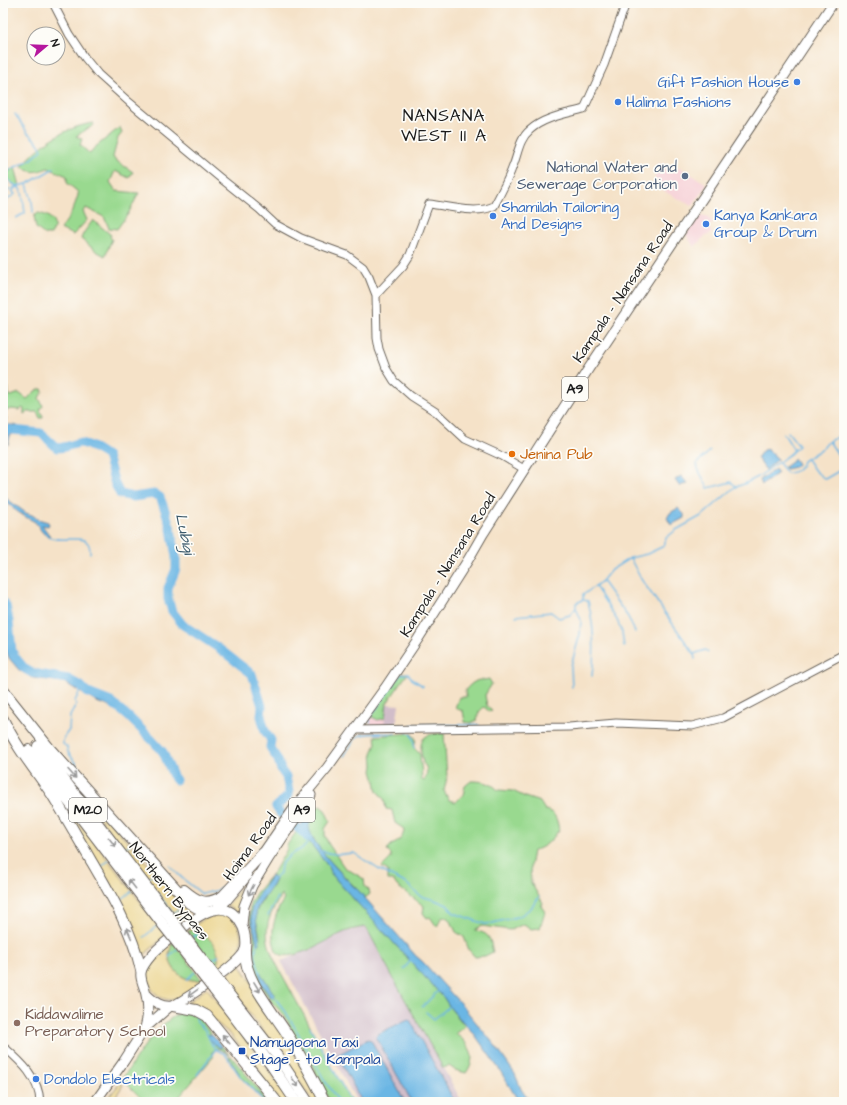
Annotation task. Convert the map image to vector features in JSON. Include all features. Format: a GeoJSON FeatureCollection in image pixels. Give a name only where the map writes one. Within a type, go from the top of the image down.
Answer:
{"type":"FeatureCollection","features":[{"type":"Feature","properties":{"kind":"highway"},"geometry":{"type":"LineString","coordinates":[[3,690],[50,749],[189,903],[197,908],[211,911]]}},
{"type":"Feature","properties":{"kind":"highway","name":"Northern Bypass"},"geometry":{"type":"LineString","coordinates":[[3,700],[168,923]]}},
{"type":"Feature","properties":{"kind":"highway","name":"Northern Bypass"},"geometry":{"type":"LineString","coordinates":[[3,716],[218,987],[278,1057],[308,1102]]}},
{"type":"Feature","properties":{"kind":"highway"},"geometry":{"type":"LineString","coordinates":[[3,719],[10,733],[54,797],[117,906],[131,937],[141,970]]}},
{"type":"Feature","properties":{"kind":"highway"},"geometry":{"type":"LineString","coordinates":[[158,868],[192,897],[199,901],[211,902],[223,896],[266,856]]}},
{"type":"Feature","properties":{"kind":"highway"},"geometry":{"type":"LineString","coordinates":[[245,951],[244,957],[249,974],[289,1036],[325,1102]]}},
{"type":"Feature","properties":{"kind":"highway","name":"Northern Bypass"},"geometry":{"type":"LineString","coordinates":[[218,987],[296,1102]]}},
{"type":"Feature","properties":{"kind":"highway"},"geometry":{"type":"LineString","coordinates":[[171,1006],[196,1010],[207,1016],[277,1102]]}},
{"type":"Feature","properties":{"kind":"main road","name":"Kampala - Nansana Road"},"geometry":{"type":"LineString","coordinates":[[320,778],[418,639],[589,368],[833,3]]}},
{"type":"Feature","properties":{"kind":"main road","name":"Hoima Road"},"geometry":{"type":"LineString","coordinates":[[141,970],[151,955],[163,944],[188,924],[226,902],[281,840],[320,778]]}},
{"type":"Feature","properties":{"kind":"main road","name":"Hoima Road"},"geometry":{"type":"LineString","coordinates":[[266,856],[297,804],[320,778]]}},
{"type":"Feature","properties":{"kind":"main road","name":"A9"},"geometry":{"type":"LineString","coordinates":[[242,925],[244,906],[266,856]]}},
{"type":"Feature","properties":{"kind":"main road"},"geometry":{"type":"LineString","coordinates":[[144,1028],[171,1006],[190,996],[236,962],[245,951],[242,925],[232,913],[225,910],[211,911]]}},
{"type":"Feature","properties":{"kind":"main road"},"geometry":{"type":"LineString","coordinates":[[95,1102],[124,1061],[144,1028],[148,1010],[141,970]]}},
{"type":"Feature","properties":{"kind":"main road"},"geometry":{"type":"LineString","coordinates":[[146,994],[159,1005],[171,1006]]}},
{"type":"Feature","properties":{"kind":"street"},"geometry":{"type":"LineString","coordinates":[[53,3],[69,34],[85,58],[103,79],[275,224],[285,231],[301,238],[341,252],[354,260],[367,272],[376,295],[376,331],[378,345],[382,359],[394,381],[411,396],[436,412],[465,438],[502,456],[524,469]]}},
{"type":"Feature","properties":{"kind":"street"},"geometry":{"type":"LineString","coordinates":[[376,295],[403,266],[410,255],[429,204],[479,210],[488,209],[494,206],[512,170],[524,136],[544,121],[556,116],[584,109],[604,65],[626,3]]}},
{"type":"Feature","properties":{"kind":"street"},"geometry":{"type":"LineString","coordinates":[[355,730],[569,727],[616,722],[692,726],[723,718],[844,654]]}},
{"type":"Feature","properties":{"kind":"street"},"geometry":{"type":"LineString","coordinates":[[3,1046],[25,1066],[38,1090],[40,1102]]}},
{"type":"Feature","properties":{"kind":"shaded area"},"geometry":{"type":"Polygon","coordinates":[[[657,163],[679,167],[707,184],[692,206],[654,186],[657,163]]]}},
{"type":"Feature","properties":{"kind":"shaded area"},"geometry":{"type":"Polygon","coordinates":[[[700,216],[707,217],[714,223],[708,226],[712,233],[704,237],[694,247],[686,234],[700,216]]]}},
{"type":"Feature","properties":{"kind":"shaded area"},"geometry":{"type":"Polygon","coordinates":[[[387,704],[399,705],[396,724],[384,725],[387,704]]]}},
{"type":"Feature","properties":{"kind":"shaded area"},"geometry":{"type":"Polygon","coordinates":[[[370,716],[378,720],[385,718],[384,725],[370,724],[368,720],[370,716]]]}},
{"type":"Feature","properties":{"kind":"shaded area"},"geometry":{"type":"Polygon","coordinates":[[[366,927],[462,1102],[357,1102],[281,961],[311,949],[341,933],[366,927]]]}},
{"type":"Feature","properties":{"kind":"green space"},"geometry":{"type":"Polygon","coordinates":[[[93,123],[94,125],[76,136],[82,139],[80,145],[90,154],[93,149],[120,127],[122,133],[118,138],[113,157],[133,172],[129,178],[115,171],[110,182],[116,191],[139,193],[128,214],[117,229],[109,228],[104,217],[86,208],[83,211],[87,220],[73,235],[60,229],[71,213],[78,195],[78,192],[67,183],[67,176],[48,168],[35,172],[29,171],[22,167],[36,151],[54,138],[73,128],[93,123]]]}},
{"type":"Feature","properties":{"kind":"green space"},"geometry":{"type":"Polygon","coordinates":[[[15,167],[20,186],[13,184],[4,175],[15,167]]]}},
{"type":"Feature","properties":{"kind":"green space"},"geometry":{"type":"Polygon","coordinates":[[[38,213],[46,215],[54,223],[51,235],[45,235],[36,228],[34,216],[38,213]]]}},
{"type":"Feature","properties":{"kind":"green space"},"geometry":{"type":"Polygon","coordinates":[[[93,220],[111,235],[110,237],[112,239],[105,256],[81,239],[93,220]]]}},
{"type":"Feature","properties":{"kind":"green space"},"geometry":{"type":"Polygon","coordinates":[[[5,385],[8,387],[9,395],[11,396],[19,393],[27,399],[36,391],[42,389],[43,391],[39,398],[43,406],[40,410],[43,418],[40,418],[37,412],[27,412],[24,414],[24,409],[22,408],[20,410],[11,409],[5,411],[4,415],[7,419],[3,419],[3,386],[5,385]]]}},
{"type":"Feature","properties":{"kind":"green space"},"geometry":{"type":"Polygon","coordinates":[[[408,673],[387,703],[385,718],[378,720],[370,716],[400,674],[408,673]]]}},
{"type":"Feature","properties":{"kind":"green space"},"geometry":{"type":"Polygon","coordinates":[[[489,679],[492,684],[485,695],[487,706],[492,710],[490,712],[484,707],[479,712],[477,720],[471,723],[465,722],[463,711],[455,708],[459,697],[466,697],[465,691],[475,682],[489,679]]]}},
{"type":"Feature","properties":{"kind":"green space"},"geometry":{"type":"Polygon","coordinates":[[[411,733],[416,739],[414,748],[420,754],[422,773],[421,779],[424,781],[427,774],[427,769],[423,763],[421,751],[423,739],[432,734],[444,733],[447,777],[444,791],[449,800],[456,802],[463,795],[465,786],[471,781],[482,782],[492,785],[498,790],[513,791],[540,802],[545,810],[552,813],[557,820],[559,830],[548,843],[533,851],[530,867],[531,883],[543,903],[541,906],[545,912],[540,928],[531,929],[524,924],[510,930],[482,926],[476,929],[476,931],[487,935],[490,940],[493,952],[485,956],[475,957],[469,950],[464,937],[456,932],[451,921],[446,917],[441,918],[437,927],[430,917],[427,918],[423,913],[424,906],[397,886],[393,880],[388,880],[388,871],[382,867],[391,858],[391,854],[387,851],[391,845],[400,839],[403,835],[404,829],[395,823],[392,810],[386,809],[384,799],[377,791],[372,771],[372,753],[376,744],[375,736],[411,733]]]}},
{"type":"Feature","properties":{"kind":"green space"},"geometry":{"type":"Polygon","coordinates":[[[320,806],[325,810],[330,821],[325,829],[325,836],[328,843],[344,867],[364,879],[365,887],[369,890],[370,894],[365,898],[327,858],[314,840],[309,829],[309,823],[313,810],[320,806]]]}},
{"type":"Feature","properties":{"kind":"green space"},"geometry":{"type":"Polygon","coordinates":[[[297,831],[301,835],[304,835],[340,884],[444,998],[465,1026],[456,1033],[465,1042],[472,1056],[470,1067],[466,1073],[455,1070],[449,1066],[443,1068],[366,927],[353,929],[343,933],[299,954],[290,956],[277,952],[273,939],[273,927],[278,909],[284,899],[281,895],[272,912],[267,927],[268,941],[272,955],[279,969],[351,1102],[330,1102],[310,1062],[293,1035],[284,1015],[274,1005],[255,979],[252,965],[254,941],[249,915],[250,903],[256,893],[275,870],[287,849],[287,845],[297,831]],[[271,876],[256,899],[255,932],[257,944],[259,939],[259,931],[256,921],[256,913],[273,884],[275,879],[271,876]],[[260,973],[261,984],[271,998],[266,982],[260,973]]]}},
{"type":"Feature","properties":{"kind":"green space"},"geometry":{"type":"Polygon","coordinates":[[[191,930],[203,934],[213,942],[218,956],[215,969],[187,931],[191,930]]]}},
{"type":"Feature","properties":{"kind":"green space"},"geometry":{"type":"Polygon","coordinates":[[[173,942],[202,980],[190,980],[185,978],[172,966],[169,955],[173,942]]]}},
{"type":"Feature","properties":{"kind":"green space"},"geometry":{"type":"Polygon","coordinates":[[[182,1012],[200,1018],[211,1034],[209,1035],[212,1041],[221,1048],[222,1046],[229,1055],[217,1048],[211,1053],[214,1056],[175,1102],[145,1102],[122,1079],[155,1033],[172,1018],[182,1012]]]}},
{"type":"Feature","properties":{"kind":"green space"},"geometry":{"type":"Polygon","coordinates":[[[231,1056],[269,1102],[266,1102],[241,1076],[229,1057],[231,1056]]]}},
{"type":"Feature","properties":{"kind":"sand"},"geometry":{"type":"Polygon","coordinates":[[[61,767],[188,909],[185,916],[181,912],[179,921],[70,780],[61,767]]]}},
{"type":"Feature","properties":{"kind":"sand"},"geometry":{"type":"Polygon","coordinates":[[[58,795],[166,935],[143,956],[129,920],[112,887],[70,819],[58,795]]]}},
{"type":"Feature","properties":{"kind":"sand"},"geometry":{"type":"Polygon","coordinates":[[[268,852],[244,893],[238,913],[227,906],[268,852]]]}},
{"type":"Feature","properties":{"kind":"sand"},"geometry":{"type":"Polygon","coordinates":[[[215,914],[227,915],[231,917],[239,928],[241,939],[238,952],[231,960],[217,971],[215,969],[218,962],[218,955],[212,942],[201,933],[187,931],[207,917],[215,914]]]}},
{"type":"Feature","properties":{"kind":"sand"},"geometry":{"type":"Polygon","coordinates":[[[172,943],[169,955],[172,966],[185,978],[190,980],[202,980],[203,982],[184,996],[170,1000],[158,996],[147,979],[147,973],[148,966],[152,959],[172,943]]]}},
{"type":"Feature","properties":{"kind":"sand"},"geometry":{"type":"Polygon","coordinates":[[[240,964],[274,1018],[322,1102],[313,1102],[224,978],[240,964]]]}},
{"type":"Feature","properties":{"kind":"sand"},"geometry":{"type":"Polygon","coordinates":[[[207,988],[291,1102],[280,1102],[263,1080],[258,1068],[230,1034],[212,1019],[188,1005],[187,1003],[207,988]]]}},
{"type":"Feature","properties":{"kind":"sand"},"geometry":{"type":"Polygon","coordinates":[[[120,1083],[123,1085],[112,1102],[105,1102],[120,1083]]]}},
{"type":"Feature","properties":{"kind":"water"},"geometry":{"type":"Polygon","coordinates":[[[9,425],[17,426],[23,431],[15,432],[10,436],[8,445],[7,432],[3,431],[3,427],[9,425]]]}},
{"type":"Feature","properties":{"kind":"water"},"geometry":{"type":"Polygon","coordinates":[[[767,449],[778,459],[766,470],[757,458],[763,450],[767,449]]]}},
{"type":"Feature","properties":{"kind":"water"},"geometry":{"type":"Polygon","coordinates":[[[795,459],[798,464],[795,467],[786,469],[784,467],[795,459]]]}},
{"type":"Feature","properties":{"kind":"water"},"geometry":{"type":"Polygon","coordinates":[[[775,469],[778,473],[762,485],[760,480],[775,469]]]}},
{"type":"Feature","properties":{"kind":"water"},"geometry":{"type":"Polygon","coordinates":[[[681,476],[688,484],[680,487],[675,480],[681,476]]]}},
{"type":"Feature","properties":{"kind":"water"},"geometry":{"type":"Polygon","coordinates":[[[3,496],[26,513],[48,522],[48,526],[42,525],[50,536],[45,535],[35,522],[3,502],[3,496]]]}},
{"type":"Feature","properties":{"kind":"water"},"geometry":{"type":"Polygon","coordinates":[[[678,508],[684,514],[684,518],[671,525],[667,518],[670,513],[678,508]]]}},
{"type":"Feature","properties":{"kind":"water"},"geometry":{"type":"Polygon","coordinates":[[[3,606],[9,631],[9,651],[14,660],[22,669],[32,673],[38,673],[67,681],[84,692],[90,692],[93,696],[109,705],[117,706],[118,709],[96,702],[64,682],[33,678],[19,670],[9,658],[5,648],[3,634],[3,606]]]}},
{"type":"Feature","properties":{"kind":"water"},"geometry":{"type":"Polygon","coordinates":[[[313,810],[309,828],[320,849],[460,1003],[494,1044],[515,1074],[521,1089],[530,1102],[519,1102],[499,1069],[475,1035],[451,1009],[444,998],[340,884],[304,835],[301,835],[297,831],[310,811],[313,810]]]}},
{"type":"Feature","properties":{"kind":"water"},"geometry":{"type":"Polygon","coordinates":[[[271,876],[275,879],[273,884],[261,901],[257,910],[256,919],[260,944],[257,944],[251,910],[255,900],[271,876]]]}},
{"type":"Feature","properties":{"kind":"water"},"geometry":{"type":"Polygon","coordinates":[[[260,972],[275,998],[272,998],[261,984],[260,972]]]}},
{"type":"Feature","properties":{"kind":"water"},"geometry":{"type":"Polygon","coordinates":[[[408,1019],[410,1020],[455,1102],[412,1102],[376,1037],[378,1034],[408,1019]]]}},
{"type":"Feature","properties":{"kind":"water"},"geometry":{"type":"Polygon","coordinates":[[[211,1034],[222,1046],[221,1048],[215,1045],[210,1039],[208,1035],[211,1034]]]}},
{"type":"Feature","properties":{"kind":"water"},"geometry":{"type":"Polygon","coordinates":[[[368,1039],[371,1040],[405,1102],[362,1102],[337,1055],[368,1039]]]}},
{"type":"Feature","properties":{"kind":"waterway"},"geometry":{"type":"LineString","coordinates":[[3,175],[9,170],[32,159],[42,150],[38,143],[27,132],[15,114]]}},
{"type":"Feature","properties":{"kind":"waterway"},"geometry":{"type":"LineString","coordinates":[[3,192],[27,184],[54,168]]}},
{"type":"Feature","properties":{"kind":"waterway"},"geometry":{"type":"LineString","coordinates":[[4,175],[13,184],[18,186],[22,192],[25,213],[16,218]]}},
{"type":"Feature","properties":{"kind":"waterway"},"geometry":{"type":"LineString","coordinates":[[27,184],[32,201],[33,212]]}},
{"type":"Feature","properties":{"kind":"waterway"},"geometry":{"type":"LineString","coordinates":[[3,203],[15,194],[12,191],[18,187]]}},
{"type":"Feature","properties":{"kind":"waterway","name":"Lubigi"},"geometry":{"type":"LineString","coordinates":[[3,429],[41,433],[57,448],[78,443],[89,445],[107,456],[115,484],[120,494],[133,497],[154,494],[160,497],[171,529],[176,557],[176,569],[168,588],[168,599],[172,611],[183,625],[217,647],[252,674],[262,706],[261,716],[265,731],[271,740],[270,747],[286,777],[289,791],[289,795],[276,807],[280,813],[307,837]]}},
{"type":"Feature","properties":{"kind":"waterway"},"geometry":{"type":"LineString","coordinates":[[788,432],[799,446],[794,450]]}},
{"type":"Feature","properties":{"kind":"waterway"},"geometry":{"type":"LineString","coordinates":[[516,616],[551,612],[559,618],[570,615],[576,608],[576,603],[583,600],[583,595],[602,581],[611,570],[630,558],[647,554],[664,546],[666,538],[676,530],[703,515],[735,487],[758,477],[790,454],[794,450],[784,434]]}},
{"type":"Feature","properties":{"kind":"waterway"},"geometry":{"type":"LineString","coordinates":[[779,463],[787,473],[795,471],[800,467],[803,461],[823,448],[829,441],[844,434]]}},
{"type":"Feature","properties":{"kind":"waterway"},"geometry":{"type":"LineString","coordinates":[[829,441],[844,464]]}},
{"type":"Feature","properties":{"kind":"waterway"},"geometry":{"type":"LineString","coordinates":[[710,451],[697,463],[698,469],[708,488],[731,482],[737,487]]}},
{"type":"Feature","properties":{"kind":"waterway"},"geometry":{"type":"LineString","coordinates":[[807,459],[815,471],[825,479],[844,468]]}},
{"type":"Feature","properties":{"kind":"waterway"},"geometry":{"type":"LineString","coordinates":[[47,536],[53,539],[81,539],[86,541],[89,546],[90,553]]}},
{"type":"Feature","properties":{"kind":"waterway"},"geometry":{"type":"LineString","coordinates":[[630,558],[641,579],[694,654],[695,659]]}},
{"type":"Feature","properties":{"kind":"waterway"},"geometry":{"type":"LineString","coordinates":[[602,581],[628,617],[635,632]]}},
{"type":"Feature","properties":{"kind":"waterway"},"geometry":{"type":"LineString","coordinates":[[595,586],[617,620],[622,632],[624,647]]}},
{"type":"Feature","properties":{"kind":"waterway"},"geometry":{"type":"LineString","coordinates":[[583,600],[588,601],[593,629],[594,648],[592,676]]}},
{"type":"Feature","properties":{"kind":"waterway"},"geometry":{"type":"LineString","coordinates":[[3,602],[6,606],[9,621],[12,651],[25,669],[32,673],[68,679],[82,687],[88,693],[111,702],[129,717],[163,752],[176,780]]}},
{"type":"Feature","properties":{"kind":"waterway"},"geometry":{"type":"LineString","coordinates":[[572,687],[571,666],[580,634],[581,620],[576,608]]}},
{"type":"Feature","properties":{"kind":"waterway"},"geometry":{"type":"LineString","coordinates":[[694,654],[705,650],[708,652]]}},
{"type":"Feature","properties":{"kind":"waterway"},"geometry":{"type":"LineString","coordinates":[[370,722],[369,719],[400,675],[408,673],[412,679],[423,686]]}},
{"type":"Feature","properties":{"kind":"waterway"},"geometry":{"type":"LineString","coordinates":[[79,769],[63,742],[64,737],[69,730],[70,716],[76,705],[75,701],[82,687]]}},
{"type":"Feature","properties":{"kind":"waterway"},"geometry":{"type":"LineString","coordinates":[[411,725],[479,725]]}},
{"type":"Feature","properties":{"kind":"waterway"},"geometry":{"type":"LineString","coordinates":[[407,732],[414,741],[414,748]]}},
{"type":"Feature","properties":{"kind":"waterway"},"geometry":{"type":"LineString","coordinates":[[344,756],[355,739],[361,735],[370,733],[395,733]]}},
{"type":"Feature","properties":{"kind":"waterway"},"geometry":{"type":"LineString","coordinates":[[273,880],[280,873],[281,865],[290,855],[303,848],[309,842]]}},
{"type":"Feature","properties":{"kind":"waterway"},"geometry":{"type":"LineString","coordinates":[[123,849],[130,844]]}},
{"type":"Feature","properties":{"kind":"waterway"},"geometry":{"type":"LineString","coordinates":[[322,851],[338,854],[354,853],[378,869],[407,884],[420,896],[447,905],[454,913],[485,924],[520,916],[531,908],[539,897]]}},
{"type":"Feature","properties":{"kind":"waterway"},"geometry":{"type":"LineString","coordinates":[[101,867],[109,860]]}},
{"type":"Feature","properties":{"kind":"waterway"},"geometry":{"type":"LineString","coordinates":[[170,866],[202,894],[215,891],[221,887]]}},
{"type":"Feature","properties":{"kind":"waterway"},"geometry":{"type":"LineString","coordinates":[[147,879],[156,873]]}},
{"type":"Feature","properties":{"kind":"waterway"},"geometry":{"type":"LineString","coordinates":[[122,899],[132,891]]}},
{"type":"Feature","properties":{"kind":"waterway"},"geometry":{"type":"LineString","coordinates":[[157,893],[178,920]]}},
{"type":"Feature","properties":{"kind":"waterway"},"geometry":{"type":"LineString","coordinates":[[268,916],[277,897]]}},
{"type":"Feature","properties":{"kind":"waterway"},"geometry":{"type":"LineString","coordinates":[[173,913],[185,905]]}},
{"type":"Feature","properties":{"kind":"waterway"},"geometry":{"type":"LineString","coordinates":[[144,937],[158,925]]}},
{"type":"Feature","properties":{"kind":"waterway"},"geometry":{"type":"LineString","coordinates":[[191,938],[201,932]]}},
{"type":"Feature","properties":{"kind":"waterway"},"geometry":{"type":"LineString","coordinates":[[257,943],[255,955],[260,974]]}},
{"type":"Feature","properties":{"kind":"waterway"},"geometry":{"type":"LineString","coordinates":[[169,957],[177,949]]}},
{"type":"Feature","properties":{"kind":"waterway"},"geometry":{"type":"LineString","coordinates":[[209,961],[219,956]]}},
{"type":"Feature","properties":{"kind":"waterway"},"geometry":{"type":"LineString","coordinates":[[404,969],[411,960]]}},
{"type":"Feature","properties":{"kind":"waterway"},"geometry":{"type":"LineString","coordinates":[[186,980],[195,972]]}},
{"type":"Feature","properties":{"kind":"waterway"},"geometry":{"type":"LineString","coordinates":[[422,1007],[438,991]]}},
{"type":"Feature","properties":{"kind":"waterway"},"geometry":{"type":"LineString","coordinates":[[274,997],[286,1012],[325,1081],[339,1102]]}},
{"type":"Feature","properties":{"kind":"waterway"},"geometry":{"type":"LineString","coordinates":[[426,1012],[434,1019],[451,1005]]}},
{"type":"Feature","properties":{"kind":"waterway"},"geometry":{"type":"LineString","coordinates":[[196,1016],[197,1022],[205,1030],[212,1045]]}},
{"type":"Feature","properties":{"kind":"waterway"},"geometry":{"type":"LineString","coordinates":[[310,1027],[351,1102]]}},
{"type":"Feature","properties":{"kind":"waterway"},"geometry":{"type":"LineString","coordinates":[[214,1043],[212,1045],[217,1050],[225,1054],[240,1076],[264,1102]]}},
{"type":"Feature","properties":{"kind":"waterway"},"geometry":{"type":"LineString","coordinates":[[197,1075],[216,1049]]}},
{"type":"Feature","properties":{"kind":"place","name":"Gift Fashion House"},"geometry":{"type":"Point","coordinates":[797,82]}},
{"type":"Feature","properties":{"kind":"place","name":"Halima Fashions"},"geometry":{"type":"Point","coordinates":[618,102]}},
{"type":"Feature","properties":{"kind":"place","name":"National Water and Sewerage Corporation"},"geometry":{"type":"Point","coordinates":[685,176]}},
{"type":"Feature","properties":{"kind":"place","name":"Shamilah Tailoring And Designs"},"geometry":{"type":"Point","coordinates":[493,216]}},
{"type":"Feature","properties":{"kind":"place","name":"Kanya Kankara Group & Drum"},"geometry":{"type":"Point","coordinates":[706,224]}},
{"type":"Feature","properties":{"kind":"place","name":"Jenina Pub"},"geometry":{"type":"Point","coordinates":[512,454]}},
{"type":"Feature","properties":{"kind":"place","name":"Kiddawalime Preparatory School"},"geometry":{"type":"Point","coordinates":[17,1023]}},
{"type":"Feature","properties":{"kind":"place","name":"Namugoona Taxi Stage - to Kampala"},"geometry":{"type":"Point","coordinates":[242,1051]}},
{"type":"Feature","properties":{"kind":"place","name":"Dondolo Electricals"},"geometry":{"type":"Point","coordinates":[36,1079]}},
{"type":"Feature","properties":{"kind":"district","name":"NANSANA WEST II A"},"geometry":{"type":"Point","coordinates":[444,126]}}]}
